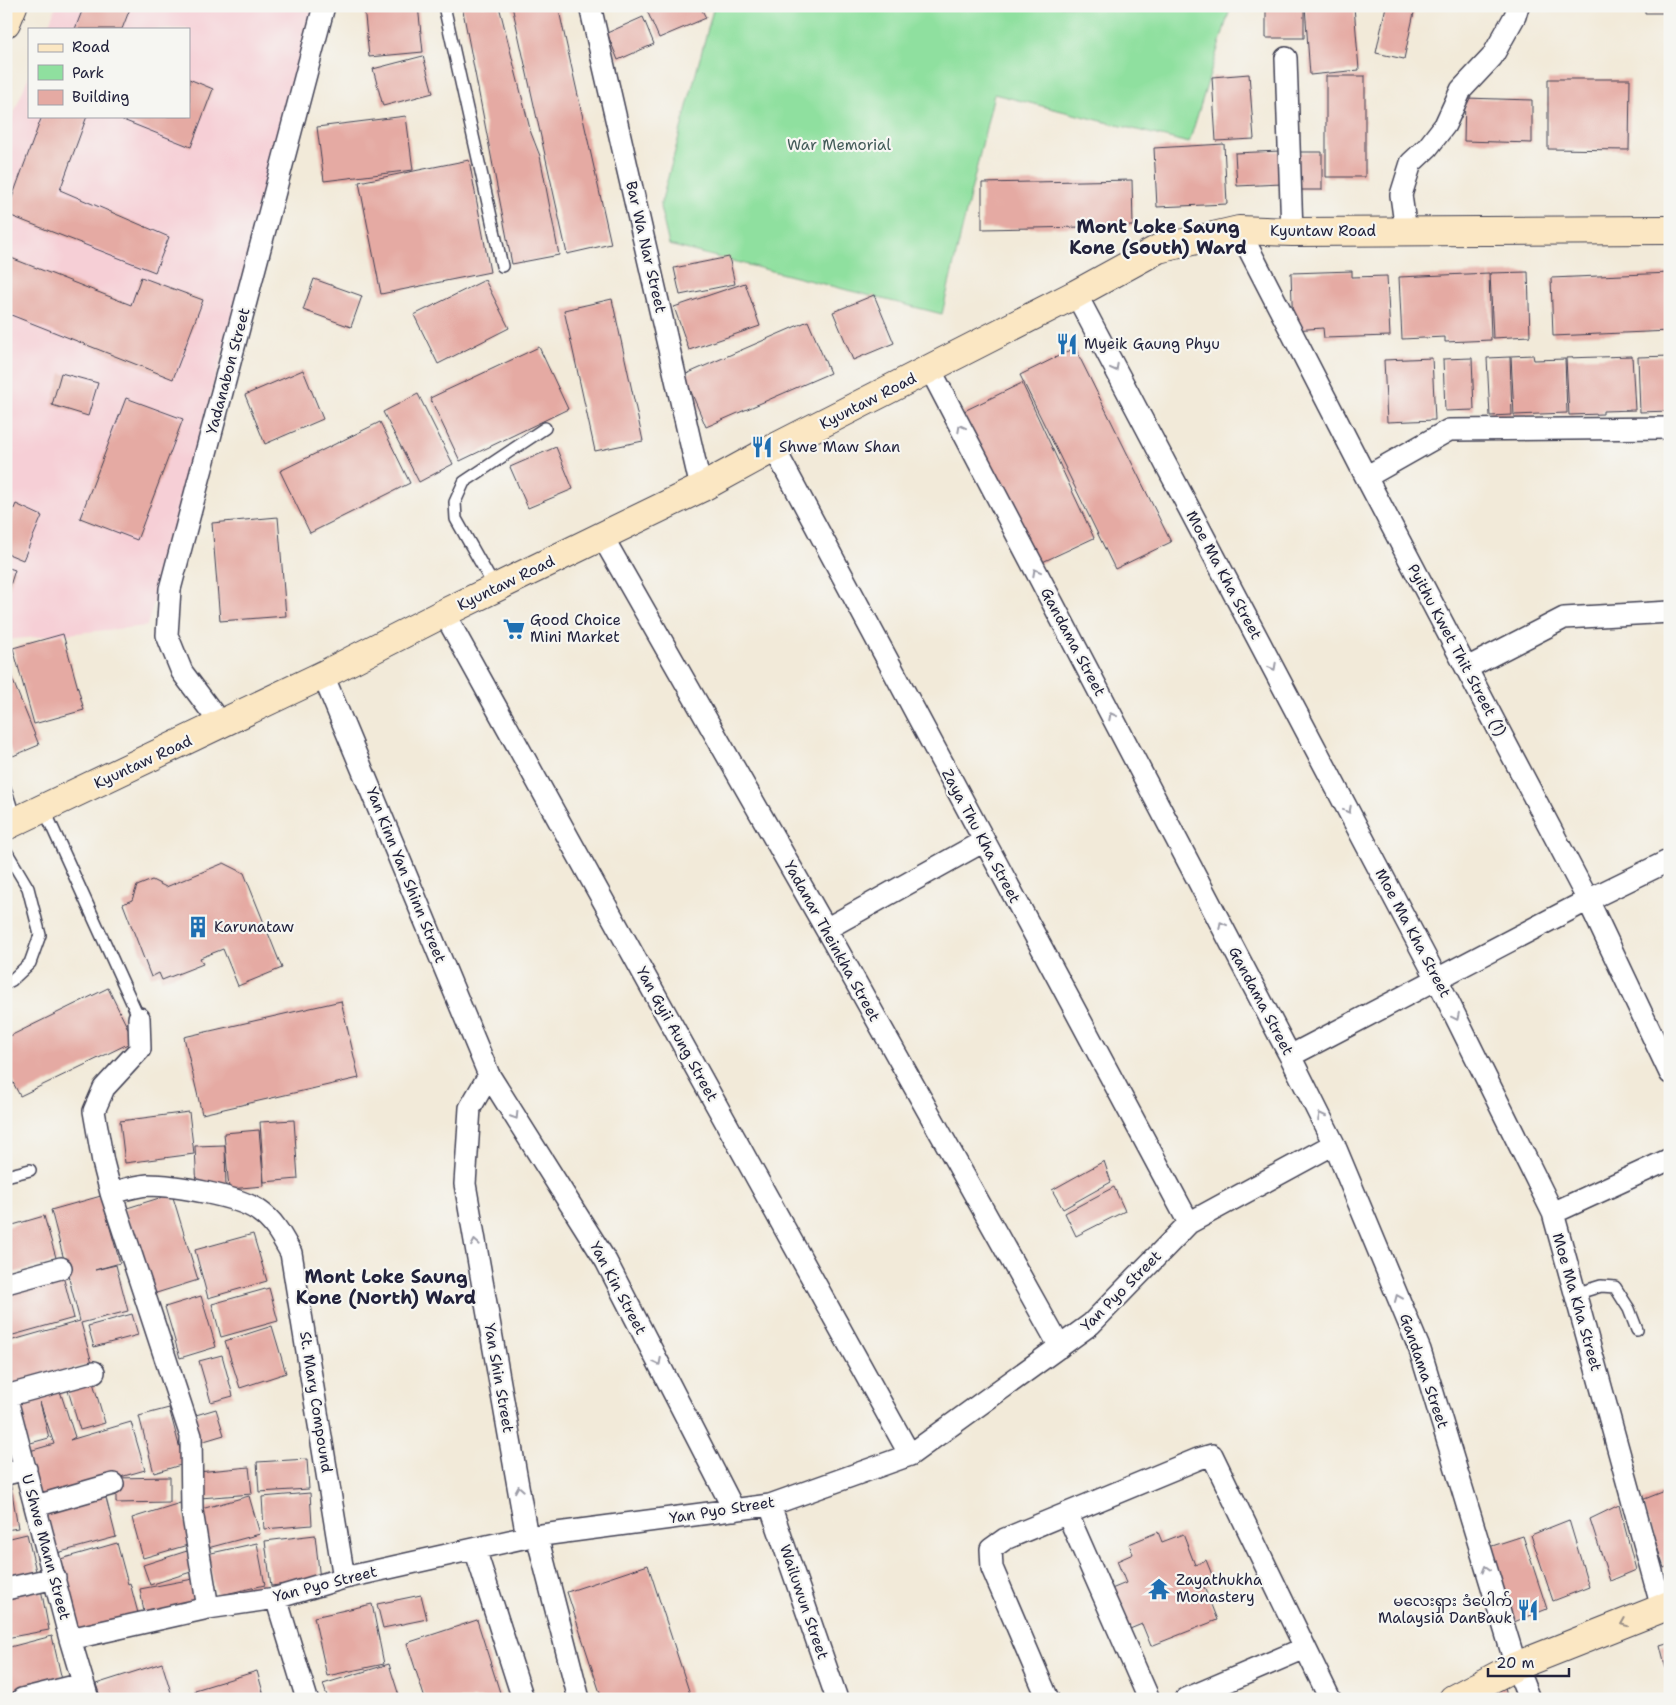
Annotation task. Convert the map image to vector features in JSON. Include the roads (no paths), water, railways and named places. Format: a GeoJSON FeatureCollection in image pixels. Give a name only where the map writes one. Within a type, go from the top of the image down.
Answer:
{"type":"FeatureCollection","features":[{"type":"Feature","properties":{"kind":"street","name":"Yadanabon Street"},"geometry":{"type":"LineString","coordinates":[[221,724],[182,672],[167,635],[170,589],[324,6]]}},
{"type":"Feature","properties":{"kind":"street","name":"Bar Wa Nar Street"},"geometry":{"type":"LineString","coordinates":[[590,6],[702,488]]}},
{"type":"Feature","properties":{"kind":"street"},"geometry":{"type":"LineString","coordinates":[[1406,231],[1401,195],[1411,163],[1428,147],[1445,126],[1461,90],[1492,57],[1515,16],[1518,6]]}},
{"type":"Feature","properties":{"kind":"street"},"geometry":{"type":"LineString","coordinates":[[1286,58],[1292,232]]}},
{"type":"Feature","properties":{"kind":"street","name":"Kyuntaw Road"},"geometry":{"type":"LineString","coordinates":[[11,824],[324,675],[444,613],[702,488],[774,448],[1076,294],[1158,249],[1239,230],[1292,232],[1670,230]]}},
{"type":"Feature","properties":{"kind":"street","name":"Pyithu Kwet Thit Street (1)"},"geometry":{"type":"LineString","coordinates":[[1239,230],[1366,478],[1588,900],[1670,1073]]}},
{"type":"Feature","properties":{"kind":"street","name":"Moe Ma Kha Street"},"geometry":{"type":"LineString","coordinates":[[1076,294],[1437,979],[1552,1213],[1666,1606]]}},
{"type":"Feature","properties":{"kind":"street","name":"Gandama Street"},"geometry":{"type":"LineString","coordinates":[[930,369],[1290,1056],[1334,1144],[1420,1350],[1516,1666],[1529,1699]]}},
{"type":"Feature","properties":{"kind":"street"},"geometry":{"type":"LineString","coordinates":[[1366,478],[1448,430],[1670,428]]}},
{"type":"Feature","properties":{"kind":"street","name":"Zaya Thu Kha Street"},"geometry":{"type":"LineString","coordinates":[[774,448],[1189,1223]]}},
{"type":"Feature","properties":{"kind":"street","name":"Yadanar Theinkha Street"},"geometry":{"type":"LineString","coordinates":[[602,536],[826,929],[1060,1347]]}},
{"type":"Feature","properties":{"kind":"street"},"geometry":{"type":"LineString","coordinates":[[1467,668],[1564,618],[1670,612]]}},
{"type":"Feature","properties":{"kind":"street","name":"Yan Gyii Aung Street"},"geometry":{"type":"LineString","coordinates":[[444,613],[910,1455]]}},
{"type":"Feature","properties":{"kind":"street","name":"Yan Kinn Yan Shinn Street"},"geometry":{"type":"LineString","coordinates":[[324,675],[489,1074]]}},
{"type":"Feature","properties":{"kind":"street"},"geometry":{"type":"LineString","coordinates":[[826,929],[984,841]]}},
{"type":"Feature","properties":{"kind":"street"},"geometry":{"type":"LineString","coordinates":[[1290,1056],[1588,900],[1670,860]]}},
{"type":"Feature","properties":{"kind":"street"},"geometry":{"type":"LineString","coordinates":[[139,1018],[140,1049],[104,1088],[94,1111],[103,1162],[111,1193],[190,1436],[192,1511],[208,1608]]}},
{"type":"Feature","properties":{"kind":"street","name":"Yan Kin Street"},"geometry":{"type":"LineString","coordinates":[[489,1074],[606,1262],[734,1510]]}},
{"type":"Feature","properties":{"kind":"street","name":"Yan Shin Street"},"geometry":{"type":"LineString","coordinates":[[489,1074],[470,1108],[464,1184],[532,1536],[579,1699]]}},
{"type":"Feature","properties":{"kind":"street","name":"Yan Pyo Street"},"geometry":{"type":"LineString","coordinates":[[70,1639],[208,1608],[276,1598],[344,1578],[532,1536],[770,1505],[910,1455],[1091,1324],[1189,1223],[1334,1144]]}},
{"type":"Feature","properties":{"kind":"street"},"geometry":{"type":"LineString","coordinates":[[1552,1213],[1670,1159]]}},
{"type":"Feature","properties":{"kind":"street","name":"St. Mary Compound"},"geometry":{"type":"LineString","coordinates":[[111,1193],[146,1185],[168,1186],[198,1191],[232,1199],[258,1210],[275,1225],[291,1253],[344,1578]]}},
{"type":"Feature","properties":{"kind":"street"},"geometry":{"type":"LineString","coordinates":[[6,1283],[61,1268]]}},
{"type":"Feature","properties":{"kind":"street"},"geometry":{"type":"LineString","coordinates":[[6,1396],[94,1372]]}},
{"type":"Feature","properties":{"kind":"street","name":"U Shwe Mann Street"},"geometry":{"type":"LineString","coordinates":[[6,1396],[16,1471],[36,1506],[85,1692]]}},
{"type":"Feature","properties":{"kind":"street"},"geometry":{"type":"LineString","coordinates":[[1048,1699],[992,1568],[991,1550],[1005,1539],[1198,1459],[1212,1455],[1330,1699]]}},
{"type":"Feature","properties":{"kind":"street"},"geometry":{"type":"LineString","coordinates":[[36,1506],[113,1484]]}},
{"type":"Feature","properties":{"kind":"street","name":"Wailuwun Street"},"geometry":{"type":"LineString","coordinates":[[770,1505],[837,1699]]}},
{"type":"Feature","properties":{"kind":"street"},"geometry":{"type":"LineString","coordinates":[[1067,1513],[1149,1699]]}},
{"type":"Feature","properties":{"kind":"street"},"geometry":{"type":"LineString","coordinates":[[475,1549],[523,1699]]}},
{"type":"Feature","properties":{"kind":"street"},"geometry":{"type":"LineString","coordinates":[[6,1589],[55,1578]]}},
{"type":"Feature","properties":{"kind":"street"},"geometry":{"type":"LineString","coordinates":[[276,1598],[307,1699]]}},
{"type":"Feature","properties":{"kind":"street"},"geometry":{"type":"LineString","coordinates":[[1453,1699],[1516,1666],[1666,1606]]}},
{"type":"Feature","properties":{"kind":"street"},"geometry":{"type":"LineString","coordinates":[[1186,1699],[1305,1648]]}},
{"type":"Feature","properties":{"kind":"street"},"geometry":{"type":"LineString","coordinates":[[22,1699],[85,1692]]}},
{"type":"Feature","properties":{"kind":"lane"},"geometry":{"type":"LineString","coordinates":[[444,6],[502,266]]}},
{"type":"Feature","properties":{"kind":"lane"},"geometry":{"type":"LineString","coordinates":[[495,588],[456,519],[455,502],[464,482],[545,428]]}},
{"type":"Feature","properties":{"kind":"lane"},"geometry":{"type":"LineString","coordinates":[[6,790],[11,824]]}},
{"type":"Feature","properties":{"kind":"lane"},"geometry":{"type":"LineString","coordinates":[[44,809],[139,1018]]}},
{"type":"Feature","properties":{"kind":"lane"},"geometry":{"type":"LineString","coordinates":[[6,851],[28,888],[40,935],[30,963],[12,980],[6,983]]}},
{"type":"Feature","properties":{"kind":"lane"},"geometry":{"type":"LineString","coordinates":[[6,1176],[30,1170]]}},
{"type":"Feature","properties":{"kind":"lane"},"geometry":{"type":"LineString","coordinates":[[1575,1294],[1601,1286],[1614,1287],[1629,1309],[1637,1330]]}},
{"type":"Feature","properties":{"kind":"place","name":"Myeik Gaung Phyu"},"geometry":{"type":"Point","coordinates":[1067,344]}},
{"type":"Feature","properties":{"kind":"place","name":"Shwe Maw Shan"},"geometry":{"type":"Point","coordinates":[762,447]}},
{"type":"Feature","properties":{"kind":"place","name":"Good Choice Mini Market"},"geometry":{"type":"Point","coordinates":[514,629]}},
{"type":"Feature","properties":{"kind":"place","name":"Karunataw"},"geometry":{"type":"Point","coordinates":[198,927]}},
{"type":"Feature","properties":{"kind":"place","name":"Zayathukha Monastery"},"geometry":{"type":"Point","coordinates":[1159,1589]}},
{"type":"Feature","properties":{"kind":"place","name":"မလေးရှား ဒံပေါက် Malaysia DanBauk"},"geometry":{"type":"Point","coordinates":[1528,1610]}},
{"type":"Feature","properties":{"kind":"district","name":"Mont Loke Saung Kone (South) Ward"},"geometry":{"type":"Point","coordinates":[1158,237]}},
{"type":"Feature","properties":{"kind":"district","name":"Mont Loke Saung Kone (North) Ward"},"geometry":{"type":"Point","coordinates":[386,1287]}},
{"type":"Feature","properties":{"kind":"park label","name":"War Memorial"},"geometry":{"type":"Point","coordinates":[839,145]}}]}
